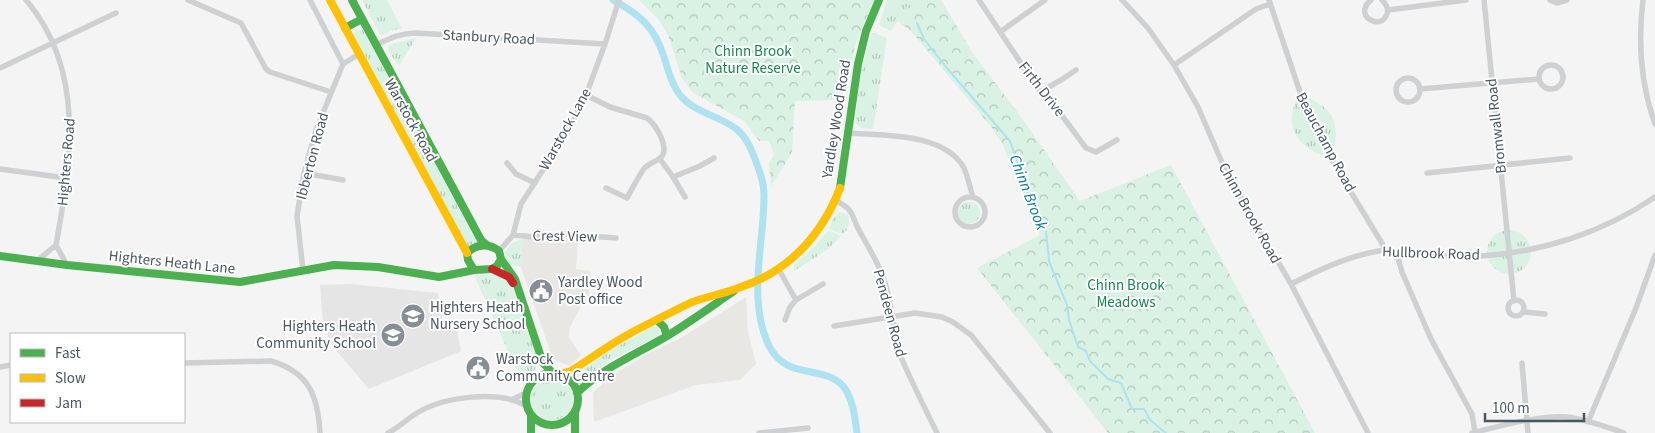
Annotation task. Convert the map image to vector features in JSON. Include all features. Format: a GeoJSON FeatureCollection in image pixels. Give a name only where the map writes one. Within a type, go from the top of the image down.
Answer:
{"type":"FeatureCollection","features":[{"type":"Feature","properties":{"kind":"street","name":"Highters Road"},"geometry":{"type":"LineString","coordinates":[[26,0],[53,43],[66,85],[70,108],[71,127],[64,203],[56,245]]}},
{"type":"Feature","properties":{"kind":"street"},"geometry":{"type":"LineString","coordinates":[[188,0],[240,23],[266,69],[270,72],[331,92]]}},
{"type":"Feature","properties":{"kind":"street","name":"Warstock Road"},"geometry":{"type":"LineString","coordinates":[[330,0],[458,234],[467,257]]}},
{"type":"Feature","properties":{"kind":"street","name":"Warstock Road"},"geometry":{"type":"LineString","coordinates":[[352,0],[481,240],[487,245]]}},
{"type":"Feature","properties":{"kind":"street","name":"Warstock Lane"},"geometry":{"type":"LineString","coordinates":[[500,255],[513,235],[521,204],[568,130],[586,95],[605,44],[618,0]]}},
{"type":"Feature","properties":{"kind":"street","name":"Yardley Wood Road"},"geometry":{"type":"LineString","coordinates":[[578,393],[586,384],[632,354],[667,336],[740,288],[768,275],[798,254],[824,225],[835,200],[844,167],[857,64],[868,22],[879,0]]}},
{"type":"Feature","properties":{"kind":"street","name":"Firth Drive"},"geometry":{"type":"LineString","coordinates":[[979,0],[1040,92],[1054,105],[1086,148],[1096,152],[1117,140]]}},
{"type":"Feature","properties":{"kind":"street"},"geometry":{"type":"LineString","coordinates":[[1000,32],[1045,0]]}},
{"type":"Feature","properties":{"kind":"street","name":"Chinn Brook Road"},"geometry":{"type":"LineString","coordinates":[[1122,0],[1148,28],[1174,65],[1198,107],[1227,174],[1291,284],[1368,433]]}},
{"type":"Feature","properties":{"kind":"street"},"geometry":{"type":"LineString","coordinates":[[1370,0],[1367,2],[1365,10],[1369,19],[1376,22],[1383,20],[1387,14],[1388,10],[1385,2],[1382,0]]}},
{"type":"Feature","properties":{"kind":"street"},"geometry":{"type":"LineString","coordinates":[[1388,10],[1466,0]]}},
{"type":"Feature","properties":{"kind":"street","name":"Bromwall Road"},"geometry":{"type":"LineString","coordinates":[[1484,0],[1514,301]]}},
{"type":"Feature","properties":{"kind":"street"},"geometry":{"type":"LineString","coordinates":[[1550,0],[1557,3],[1567,0]]}},
{"type":"Feature","properties":{"kind":"street"},"geometry":{"type":"LineString","coordinates":[[1643,0],[1640,35],[1643,78],[1655,124]]}},
{"type":"Feature","properties":{"kind":"street"},"geometry":{"type":"LineString","coordinates":[[312,1],[343,64],[359,54]]}},
{"type":"Feature","properties":{"kind":"street"},"geometry":{"type":"LineString","coordinates":[[1174,65],[1270,2]]}},
{"type":"Feature","properties":{"kind":"street","name":"Beauchamp Road"},"geometry":{"type":"LineString","coordinates":[[1270,2],[1302,101],[1334,164],[1386,250]]}},
{"type":"Feature","properties":{"kind":"street"},"geometry":{"type":"LineString","coordinates":[[0,68],[116,13]]}},
{"type":"Feature","properties":{"kind":"street"},"geometry":{"type":"LineString","coordinates":[[345,28],[362,19]]}},
{"type":"Feature","properties":{"kind":"street","name":"Stanbury Road"},"geometry":{"type":"LineString","coordinates":[[376,45],[393,36],[405,33],[605,44]]}},
{"type":"Feature","properties":{"kind":"street","name":"Ibberton Road"},"geometry":{"type":"LineString","coordinates":[[303,270],[297,216],[304,173],[316,130],[343,64]]}},
{"type":"Feature","properties":{"kind":"street"},"geometry":{"type":"LineString","coordinates":[[1550,64],[1558,67],[1563,74],[1560,85],[1553,89],[1542,86],[1539,79],[1540,71],[1550,64]]}},
{"type":"Feature","properties":{"kind":"street"},"geometry":{"type":"LineString","coordinates":[[1040,92],[1076,70]]}},
{"type":"Feature","properties":{"kind":"street"},"geometry":{"type":"LineString","coordinates":[[1410,78],[1417,82],[1420,89],[1420,93],[1415,100],[1408,102],[1398,97],[1396,85],[1402,79],[1410,78]]}},
{"type":"Feature","properties":{"kind":"street"},"geometry":{"type":"LineString","coordinates":[[1420,89],[1539,79]]}},
{"type":"Feature","properties":{"kind":"street"},"geometry":{"type":"LineString","coordinates":[[586,95],[610,107],[647,118],[652,122],[664,145],[664,153],[660,159],[652,162],[644,169],[627,198],[606,188]]}},
{"type":"Feature","properties":{"kind":"street"},"geometry":{"type":"LineString","coordinates":[[847,133],[918,139],[939,146],[954,156],[963,167],[973,197],[984,206],[984,216],[980,224],[966,227],[958,221],[955,211],[958,202],[968,197],[973,197]]}},
{"type":"Feature","properties":{"kind":"street"},"geometry":{"type":"LineString","coordinates":[[673,176],[700,166],[714,158]]}},
{"type":"Feature","properties":{"kind":"street"},"geometry":{"type":"LineString","coordinates":[[1427,173],[1570,158]]}},
{"type":"Feature","properties":{"kind":"street"},"geometry":{"type":"LineString","coordinates":[[660,159],[673,176],[685,197]]}},
{"type":"Feature","properties":{"kind":"street"},"geometry":{"type":"LineString","coordinates":[[507,163],[516,174],[535,183]]}},
{"type":"Feature","properties":{"kind":"street"},"geometry":{"type":"LineString","coordinates":[[0,169],[66,178]]}},
{"type":"Feature","properties":{"kind":"street"},"geometry":{"type":"LineString","coordinates":[[304,173],[343,180]]}},
{"type":"Feature","properties":{"kind":"street","name":"Hullbrook Road"},"geometry":{"type":"LineString","coordinates":[[1291,284],[1333,263],[1375,251],[1386,250],[1455,256],[1481,256],[1550,246],[1621,218],[1655,196]]}},
{"type":"Feature","properties":{"kind":"street","name":"Pendeen Road"},"geometry":{"type":"LineString","coordinates":[[835,200],[849,208],[852,212],[857,227],[874,256],[888,290],[901,356],[937,433]]}},
{"type":"Feature","properties":{"kind":"street","name":"Crest View"},"geometry":{"type":"LineString","coordinates":[[513,235],[534,237],[564,234],[616,238]]}},
{"type":"Feature","properties":{"kind":"street"},"geometry":{"type":"LineString","coordinates":[[37,261],[56,245],[67,265]]}},
{"type":"Feature","properties":{"kind":"street"},"geometry":{"type":"LineString","coordinates":[[459,274],[467,257],[476,247],[487,245],[494,247],[515,280],[543,363],[552,372]]}},
{"type":"Feature","properties":{"kind":"street"},"geometry":{"type":"LineString","coordinates":[[1396,251],[1402,272],[1431,339],[1472,414],[1474,433],[1547,417],[1569,417],[1624,433]]}},
{"type":"Feature","properties":{"kind":"street"},"geometry":{"type":"LineString","coordinates":[[492,269],[497,266],[500,255]]}},
{"type":"Feature","properties":{"kind":"street"},"geometry":{"type":"LineString","coordinates":[[1588,422],[1636,308],[1655,255]]}},
{"type":"Feature","properties":{"kind":"street","name":"Highters Heath Lane"},"geometry":{"type":"LineString","coordinates":[[0,256],[67,265],[240,282],[334,265],[378,267],[439,277],[474,270]]}},
{"type":"Feature","properties":{"kind":"street"},"geometry":{"type":"LineString","coordinates":[[467,257],[474,270],[492,269],[509,277],[518,288]]}},
{"type":"Feature","properties":{"kind":"street"},"geometry":{"type":"LineString","coordinates":[[778,268],[796,300]]}},
{"type":"Feature","properties":{"kind":"street"},"geometry":{"type":"LineString","coordinates":[[785,320],[788,311],[796,300],[823,284]]}},
{"type":"Feature","properties":{"kind":"street","name":"Yardley Wood Road"},"geometry":{"type":"LineString","coordinates":[[561,374],[571,371],[630,334],[691,303],[715,294],[740,288]]}},
{"type":"Feature","properties":{"kind":"street"},"geometry":{"type":"LineString","coordinates":[[1523,312],[1521,303],[1514,301],[1508,305],[1509,313],[1516,316],[1523,312],[1545,314]]}},
{"type":"Feature","properties":{"kind":"street"},"geometry":{"type":"LineString","coordinates":[[691,303],[698,316]]}},
{"type":"Feature","properties":{"kind":"street"},"geometry":{"type":"LineString","coordinates":[[834,326],[915,313],[942,317],[960,326],[977,342],[1050,433]]}},
{"type":"Feature","properties":{"kind":"street"},"geometry":{"type":"LineString","coordinates":[[657,320],[664,327],[667,336]]}},
{"type":"Feature","properties":{"kind":"street"},"geometry":{"type":"LineString","coordinates":[[185,363],[271,361],[285,365],[298,374],[308,385],[315,398],[320,433]]}},
{"type":"Feature","properties":{"kind":"street"},"geometry":{"type":"LineString","coordinates":[[1522,362],[1528,433]]}},
{"type":"Feature","properties":{"kind":"street"},"geometry":{"type":"LineString","coordinates":[[540,375],[543,363]]}},
{"type":"Feature","properties":{"kind":"street"},"geometry":{"type":"LineString","coordinates":[[574,433],[578,393],[573,383],[561,374],[552,372],[540,375],[531,382],[526,393],[526,406],[531,415],[542,423],[558,424],[566,420],[575,411]]}},
{"type":"Feature","properties":{"kind":"street"},"geometry":{"type":"LineString","coordinates":[[511,400],[526,393]]}},
{"type":"Feature","properties":{"kind":"street"},"geometry":{"type":"LineString","coordinates":[[388,433],[417,413],[449,400],[491,398],[511,400],[526,406]]}},
{"type":"Feature","properties":{"kind":"street"},"geometry":{"type":"LineString","coordinates":[[530,432],[531,415]]}},
{"type":"Feature","properties":{"kind":"street"},"geometry":{"type":"LineString","coordinates":[[530,432],[542,423]]}},
{"type":"Feature","properties":{"kind":"street"},"geometry":{"type":"LineString","coordinates":[[558,424],[574,433]]}},
{"type":"Feature","properties":{"kind":"street"},"geometry":{"type":"LineString","coordinates":[[758,433],[808,428]]}},
{"type":"Feature","properties":{"kind":"shaded area"},"geometry":{"type":"Polygon","coordinates":[[[558,237],[578,239],[576,269],[591,271],[589,298],[583,302],[570,327],[569,333],[569,338],[581,355],[569,366],[553,359],[521,267],[522,239],[558,237]]]}},
{"type":"Feature","properties":{"kind":"shaded area","name":"Highters Heath Community School"},"geometry":{"type":"Polygon","coordinates":[[[350,284],[438,293],[443,323],[455,321],[461,351],[369,389],[333,347],[323,324],[320,285],[350,284]]]}},
{"type":"Feature","properties":{"kind":"shaded area"},"geometry":{"type":"Polygon","coordinates":[[[746,297],[748,332],[756,364],[740,380],[696,385],[594,422],[593,393],[611,376],[647,354],[681,338],[746,297]]]}},
{"type":"Feature","properties":{"kind":"green space"},"geometry":{"type":"Polygon","coordinates":[[[362,0],[387,0],[402,29],[393,30],[381,36],[362,0]]]}},
{"type":"Feature","properties":{"kind":"green space","name":"Chinn Brook Nature Reserve"},"geometry":{"type":"Polygon","coordinates":[[[639,0],[875,0],[857,41],[848,81],[840,100],[795,101],[792,153],[771,186],[769,163],[774,154],[769,141],[759,141],[744,121],[692,92],[682,78],[668,35],[658,19],[639,0]]]}},
{"type":"Feature","properties":{"kind":"green space"},"geometry":{"type":"Polygon","coordinates":[[[887,0],[929,0],[915,12],[907,7],[891,31],[879,25],[887,0]]]}},
{"type":"Feature","properties":{"kind":"green space","name":"Chinn Brook Meadows"},"geometry":{"type":"Polygon","coordinates":[[[929,0],[941,0],[974,55],[1016,110],[1080,201],[1171,165],[1315,433],[1108,433],[977,268],[1040,235],[1003,145],[992,128],[910,30],[897,21],[907,7],[915,12],[929,0]]]}},
{"type":"Feature","properties":{"kind":"green space"},"geometry":{"type":"Polygon","coordinates":[[[362,28],[479,243],[468,248],[354,35],[356,29],[362,28]]]}},
{"type":"Feature","properties":{"kind":"green space"},"geometry":{"type":"Polygon","coordinates":[[[875,33],[887,38],[873,129],[861,128],[855,122],[862,66],[872,34],[875,33]]]}},
{"type":"Feature","properties":{"kind":"green space"},"geometry":{"type":"Polygon","coordinates":[[[416,38],[399,66],[389,52],[388,47],[392,44],[416,38]]]}},
{"type":"Feature","properties":{"kind":"green space"},"geometry":{"type":"Polygon","coordinates":[[[1307,97],[1328,110],[1335,126],[1336,137],[1334,146],[1330,151],[1321,155],[1305,146],[1295,133],[1292,125],[1293,108],[1297,99],[1307,97]]]}},
{"type":"Feature","properties":{"kind":"green space"},"geometry":{"type":"Polygon","coordinates":[[[969,202],[977,205],[980,213],[977,221],[969,224],[961,221],[958,213],[961,205],[969,202]]]}},
{"type":"Feature","properties":{"kind":"green space"},"geometry":{"type":"Polygon","coordinates":[[[840,212],[848,215],[849,220],[848,228],[842,234],[829,229],[833,219],[840,212]]]}},
{"type":"Feature","properties":{"kind":"green space"},"geometry":{"type":"Polygon","coordinates":[[[1509,230],[1521,234],[1527,240],[1531,252],[1527,264],[1521,270],[1509,274],[1497,270],[1491,264],[1487,252],[1491,240],[1497,234],[1509,230]]]}},
{"type":"Feature","properties":{"kind":"green space"},"geometry":{"type":"Polygon","coordinates":[[[829,231],[841,236],[828,249],[794,271],[794,265],[829,231]]]}},
{"type":"Feature","properties":{"kind":"green space"},"geometry":{"type":"Polygon","coordinates":[[[522,239],[521,267],[507,262],[505,252],[512,243],[522,239]]]}},
{"type":"Feature","properties":{"kind":"green space"},"geometry":{"type":"Polygon","coordinates":[[[474,275],[497,275],[510,281],[536,355],[536,368],[522,382],[474,275]]]}},
{"type":"Feature","properties":{"kind":"green space"},"geometry":{"type":"Polygon","coordinates":[[[655,326],[659,330],[659,336],[609,361],[578,386],[570,375],[589,366],[609,351],[655,326]]]}},
{"type":"Feature","properties":{"kind":"green space"},"geometry":{"type":"Polygon","coordinates":[[[556,378],[564,381],[570,387],[573,399],[570,411],[564,417],[548,420],[540,417],[534,411],[531,395],[534,387],[540,381],[556,378]]]}},
{"type":"Feature","properties":{"kind":"waterway"},"geometry":{"type":"LineString","coordinates":[[613,0],[638,16],[651,29],[660,46],[672,81],[681,97],[695,108],[728,123],[744,136],[753,153],[764,189],[758,283],[758,299],[763,331],[769,346],[785,364],[826,375],[835,379],[843,386],[851,402],[857,433]]}},
{"type":"Feature","properties":{"kind":"waterway","name":"Chinn Brook"},"geometry":{"type":"LineString","coordinates":[[917,23],[924,39],[946,67],[1010,141],[1029,196],[1046,231],[1049,261],[1067,305],[1069,320],[1078,347],[1086,351],[1090,361],[1108,379],[1121,383],[1132,409],[1144,409],[1150,420],[1166,433]]}},
{"type":"Feature","properties":{"kind":"traffic: fast"},"geometry":{"type":"LineString","coordinates":[[352,0],[481,240],[487,245]]}},
{"type":"Feature","properties":{"kind":"traffic: fast"},"geometry":{"type":"LineString","coordinates":[[840,188],[858,64],[866,31],[879,0]]}},
{"type":"Feature","properties":{"kind":"traffic: fast"},"geometry":{"type":"LineString","coordinates":[[345,28],[362,19]]}},
{"type":"Feature","properties":{"kind":"traffic: fast"},"geometry":{"type":"LineString","coordinates":[[0,256],[67,265],[240,282],[334,265],[378,267],[439,277],[474,270],[492,269],[497,266],[501,259],[499,251],[495,248],[479,246],[467,253],[468,260],[474,270]]}},
{"type":"Feature","properties":{"kind":"traffic: fast"},"geometry":{"type":"LineString","coordinates":[[501,259],[515,279],[543,363],[552,372]]}},
{"type":"Feature","properties":{"kind":"traffic: fast"},"geometry":{"type":"LineString","coordinates":[[577,393],[597,376],[693,320],[734,291]]}},
{"type":"Feature","properties":{"kind":"traffic: fast"},"geometry":{"type":"LineString","coordinates":[[657,320],[664,327],[667,336]]}},
{"type":"Feature","properties":{"kind":"traffic: fast"},"geometry":{"type":"LineString","coordinates":[[547,373],[557,373],[571,380],[578,394],[578,399],[578,404],[571,418],[557,425],[547,425],[537,421],[530,414],[526,404],[526,394],[530,384],[537,377],[547,373]]}},
{"type":"Feature","properties":{"kind":"traffic: fast"},"geometry":{"type":"LineString","coordinates":[[575,411],[575,433]]}},
{"type":"Feature","properties":{"kind":"traffic: fast"},"geometry":{"type":"LineString","coordinates":[[531,415],[531,432]]}},
{"type":"Feature","properties":{"kind":"traffic: slow"},"geometry":{"type":"LineString","coordinates":[[330,0],[467,253]]}},
{"type":"Feature","properties":{"kind":"traffic: slow"},"geometry":{"type":"LineString","coordinates":[[561,374],[571,371],[629,334],[690,303],[735,289],[774,271],[789,261],[813,236],[824,221],[840,188]]}},
{"type":"Feature","properties":{"kind":"traffic: jam"},"geometry":{"type":"LineString","coordinates":[[492,269],[509,277],[513,283]]}},
{"type":"Feature","properties":{"kind":"place","name":"Yardley Wood Post office"},"geometry":{"type":"Point","coordinates":[541,291]}},
{"type":"Feature","properties":{"kind":"place","name":"Highters Heath Nursery School"},"geometry":{"type":"Point","coordinates":[413,316]}},
{"type":"Feature","properties":{"kind":"place","name":"Highters Heath Community School"},"geometry":{"type":"Point","coordinates":[393,335]}},
{"type":"Feature","properties":{"kind":"place","name":"Warstock Community Centre"},"geometry":{"type":"Point","coordinates":[478,368]}}]}
